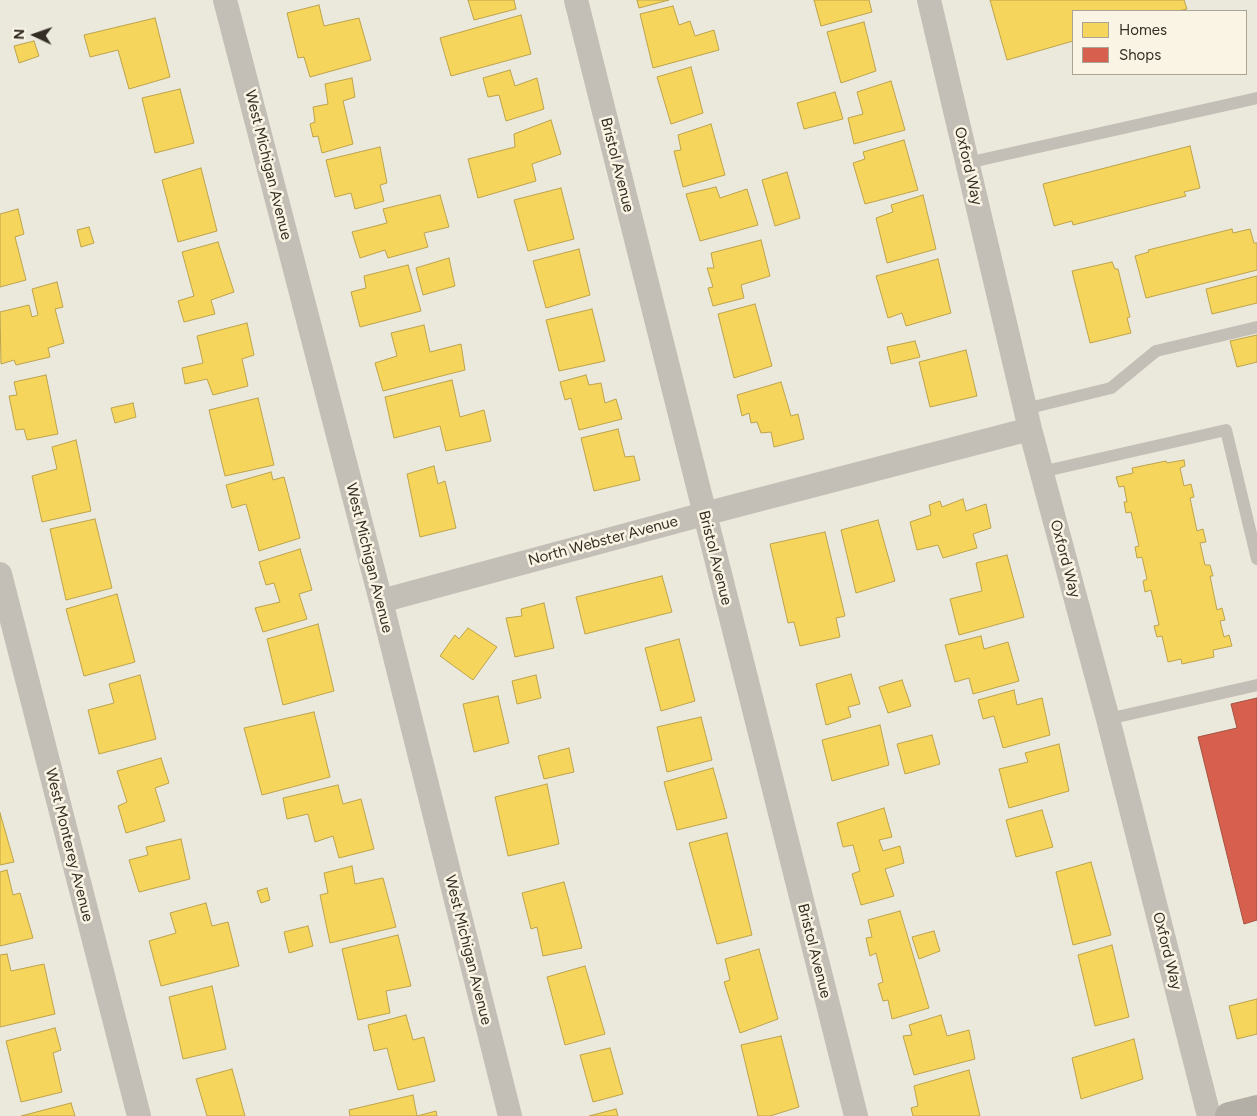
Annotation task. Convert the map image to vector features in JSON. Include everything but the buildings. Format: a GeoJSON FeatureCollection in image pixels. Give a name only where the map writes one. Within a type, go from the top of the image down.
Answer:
{"type":"FeatureCollection","features":[{"type":"Feature","properties":{"kind":"street","name":"West Michigan Avenue"},"geometry":{"type":"LineString","coordinates":[[225,0],[510,1116]]}},
{"type":"Feature","properties":{"kind":"street","name":"Bristol Avenue"},"geometry":{"type":"LineString","coordinates":[[576,0],[856,1116]]}},
{"type":"Feature","properties":{"kind":"street","name":"Oxford Way"},"geometry":{"type":"LineString","coordinates":[[929,0],[1041,472],[1108,718],[1209,1116]]}},
{"type":"Feature","properties":{"kind":"street","name":"North Webster Avenue"},"geometry":{"type":"LineString","coordinates":[[380,601],[704,514],[1028,419]]}},
{"type":"Feature","properties":{"kind":"street","name":"West Monterey Avenue"},"geometry":{"type":"LineString","coordinates":[[0,574],[139,1116]]}},
{"type":"Feature","properties":{"kind":"street"},"geometry":{"type":"LineString","coordinates":[[1229,1116],[1257,1109]]}},
{"type":"Feature","properties":{"kind":"lane"},"geometry":{"type":"LineString","coordinates":[[967,163],[1257,98]]}},
{"type":"Feature","properties":{"kind":"lane"},"geometry":{"type":"LineString","coordinates":[[1028,419],[1111,388],[1156,351],[1257,327]]}},
{"type":"Feature","properties":{"kind":"lane"},"geometry":{"type":"LineString","coordinates":[[1041,472],[1226,430],[1257,559]]}},
{"type":"Feature","properties":{"kind":"lane"},"geometry":{"type":"LineString","coordinates":[[1108,718],[1257,685]]}}]}
